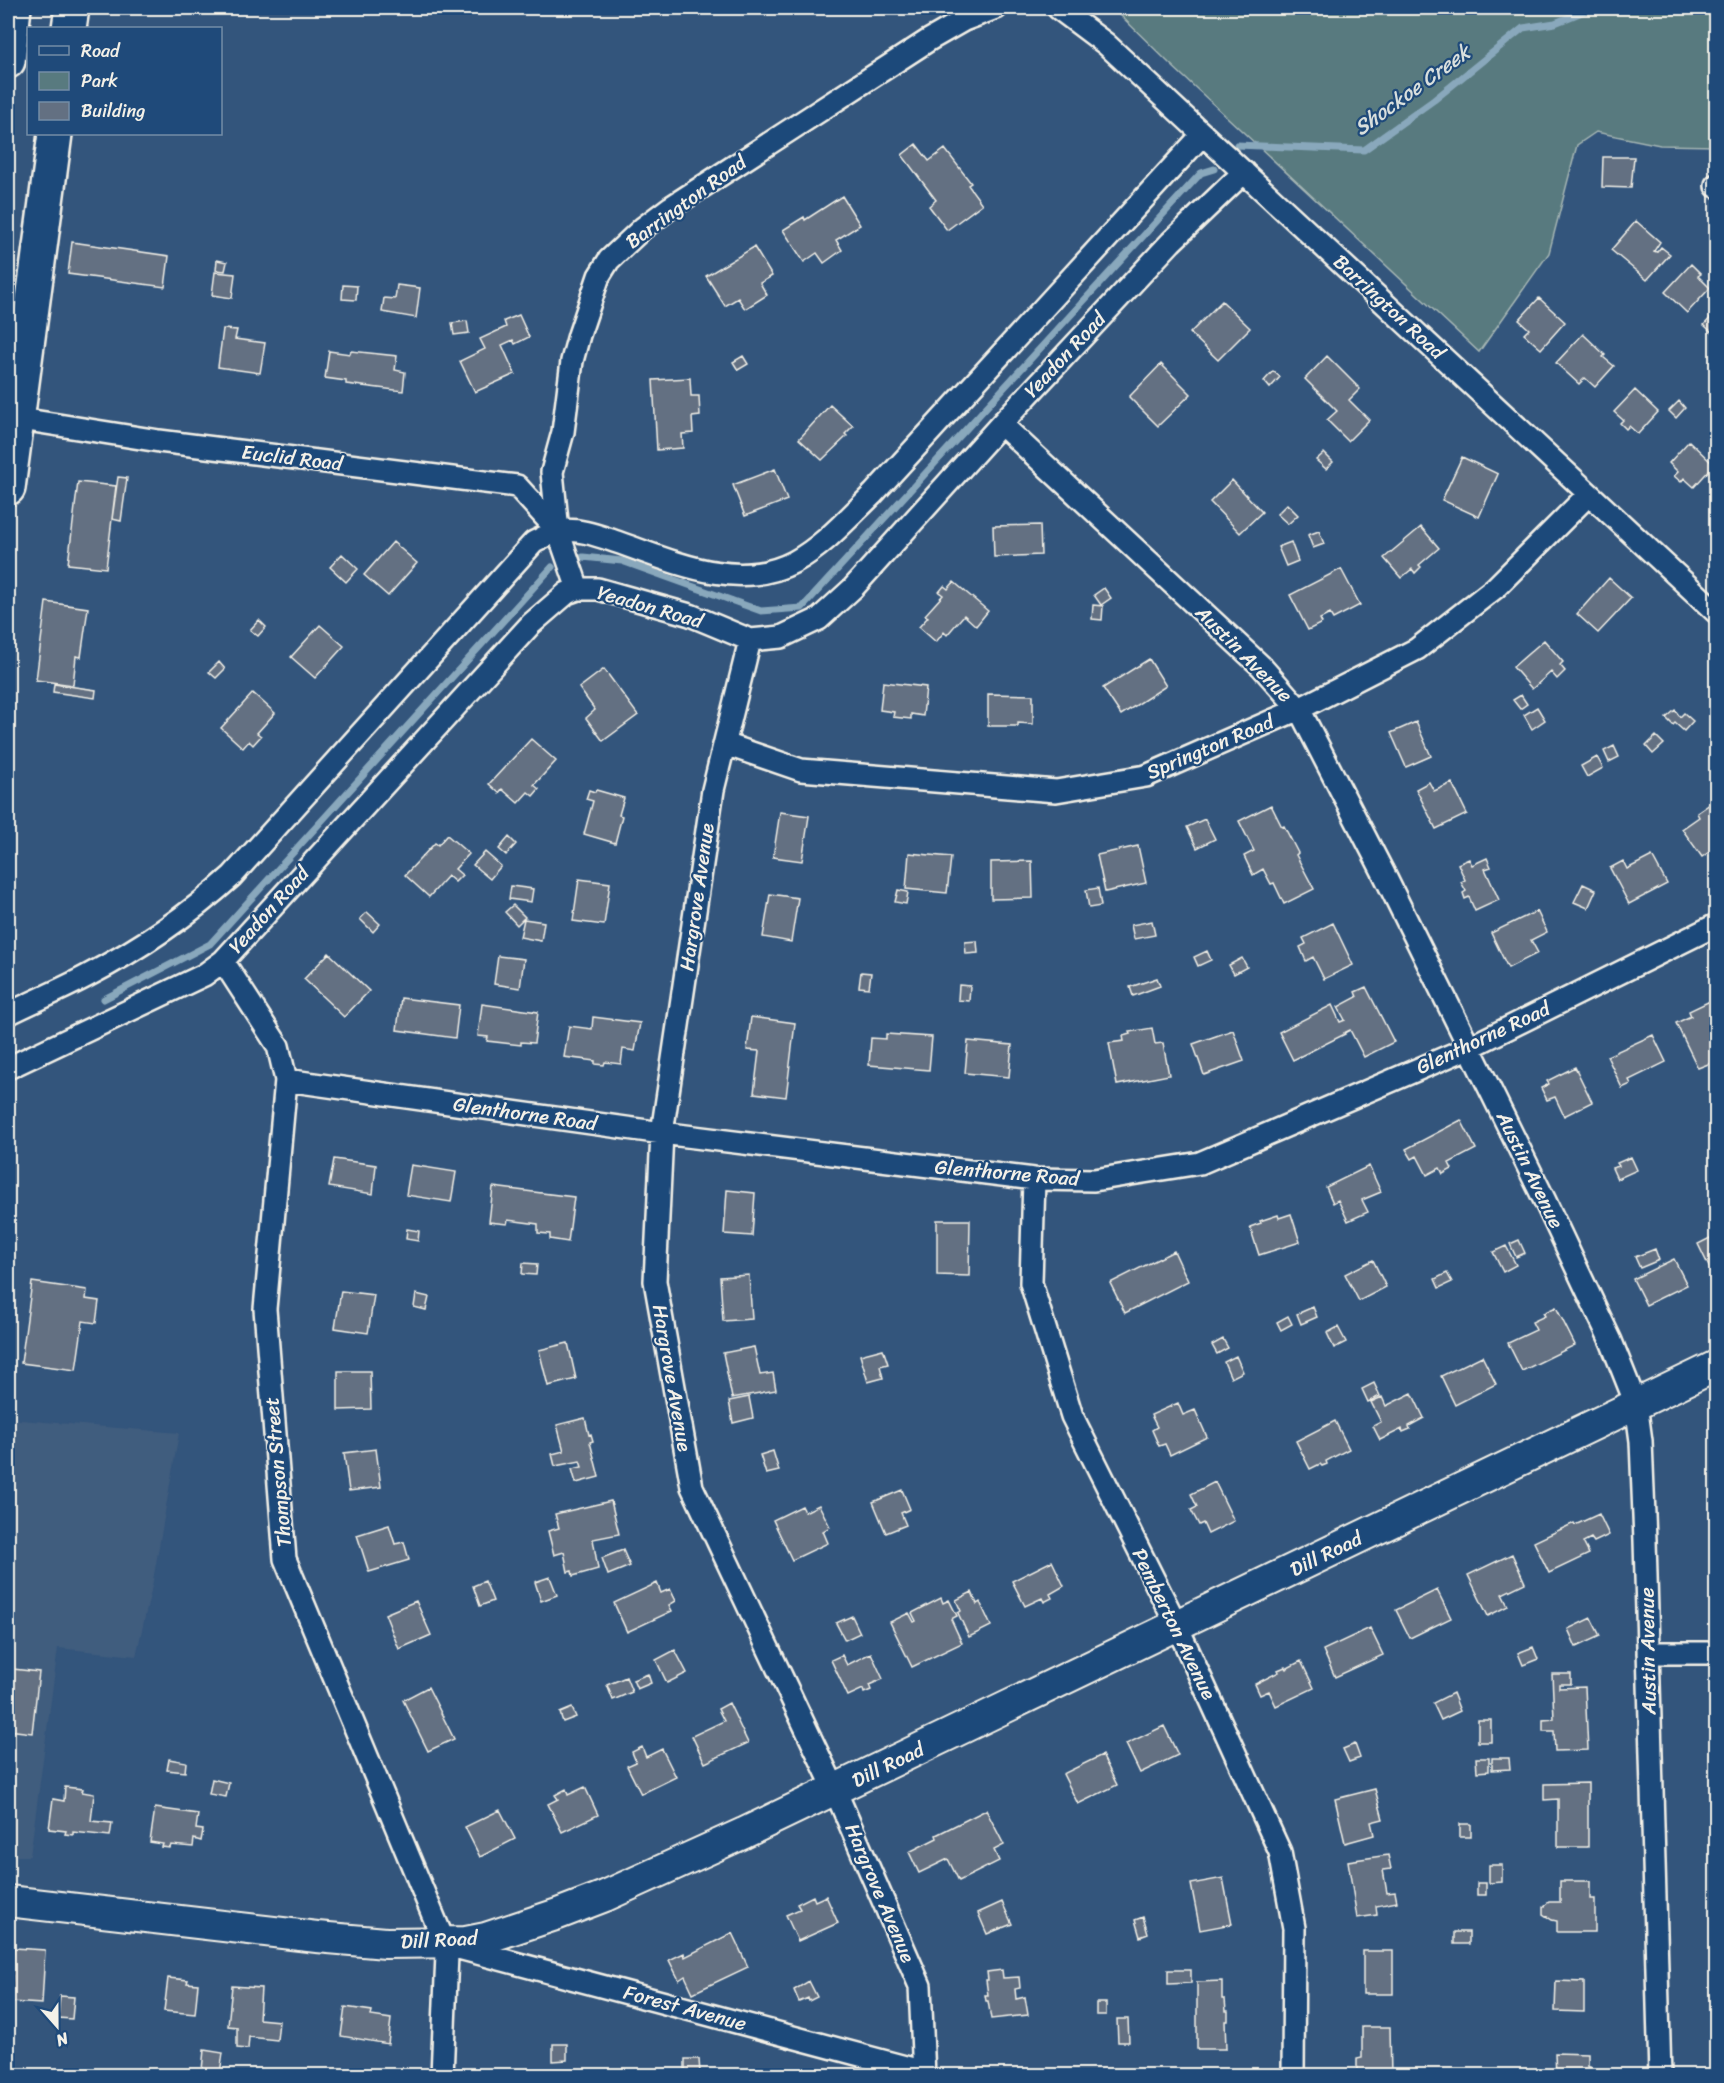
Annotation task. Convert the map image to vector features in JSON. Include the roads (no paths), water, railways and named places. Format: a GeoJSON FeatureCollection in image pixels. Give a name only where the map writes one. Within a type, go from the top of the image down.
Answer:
{"type":"FeatureCollection","features":[{"type":"Feature","properties":{"kind":"highway"},"geometry":{"type":"LineString","coordinates":[[8,61],[14,8]]}},
{"type":"Feature","properties":{"kind":"highway"},"geometry":{"type":"LineString","coordinates":[[69,27],[72,8]]}},
{"type":"Feature","properties":{"kind":"highway"},"geometry":{"type":"LineString","coordinates":[[8,488],[12,418],[55,135]]}},
{"type":"Feature","properties":{"kind":"street","name":"Barrington Road"},"geometry":{"type":"LineString","coordinates":[[578,590],[558,531],[552,471],[563,432],[579,335],[599,276],[609,260],[643,228],[718,175],[929,40],[964,20],[996,8]]}},
{"type":"Feature","properties":{"kind":"street","name":"Barrington Road"},"geometry":{"type":"LineString","coordinates":[[1058,8],[1106,44],[1716,612]]}},
{"type":"Feature","properties":{"kind":"street"},"geometry":{"type":"LineString","coordinates":[[8,1014],[88,976],[168,928],[212,895],[232,876],[534,542],[558,531],[587,532],[716,574],[754,574],[779,568],[819,546],[873,494],[1203,134]]}},
{"type":"Feature","properties":{"kind":"street","name":"Yeadon Road"},"geometry":{"type":"LineString","coordinates":[[8,1068],[204,975],[224,961],[531,624],[567,593],[598,589],[626,596],[690,615],[750,640],[781,637],[819,619],[853,588],[1001,424],[1171,242],[1244,172]]}},
{"type":"Feature","properties":{"kind":"street","name":"Euclid Road"},"geometry":{"type":"LineString","coordinates":[[12,418],[159,441],[517,486],[558,531]]}},
{"type":"Feature","properties":{"kind":"street","name":"Austin Avenue"},"geometry":{"type":"LineString","coordinates":[[1001,424],[1262,666],[1299,709],[1470,1047],[1601,1320],[1636,1404],[1641,1442],[1660,2076]]}},
{"type":"Feature","properties":{"kind":"street","name":"Springton Road"},"geometry":{"type":"LineString","coordinates":[[725,744],[801,770],[1056,791],[1146,776],[1299,709],[1417,649],[1495,588],[1589,494]]}},
{"type":"Feature","properties":{"kind":"street","name":"Hargrove Avenue"},"geometry":{"type":"LineString","coordinates":[[750,640],[713,790],[662,1133],[655,1281],[692,1487],[835,1790],[920,1986],[924,2074]]}},
{"type":"Feature","properties":{"kind":"street","name":"Glenthorne Road"},"geometry":{"type":"LineString","coordinates":[[286,1080],[662,1133],[1034,1179],[1094,1180],[1200,1163],[1470,1047],[1716,925]]}},
{"type":"Feature","properties":{"kind":"street","name":"Thompson Street"},"geometry":{"type":"LineString","coordinates":[[224,961],[278,1046],[286,1080],[265,1310],[285,1559],[445,1944],[447,1954],[442,2076]]}},
{"type":"Feature","properties":{"kind":"street","name":"Pemberton Avenue"},"geometry":{"type":"LineString","coordinates":[[1034,1179],[1031,1283],[1072,1416],[1177,1626],[1280,1852],[1294,1928],[1293,2076]]}},
{"type":"Feature","properties":{"kind":"street","name":"Dill Road"},"geometry":{"type":"LineString","coordinates":[[8,1901],[386,1943],[445,1944],[486,1938],[605,1896],[835,1790],[1716,1366]]}},
{"type":"Feature","properties":{"kind":"street"},"geometry":{"type":"LineString","coordinates":[[1648,1653],[1716,1653]]}},
{"type":"Feature","properties":{"kind":"street","name":"Forest Avenue"},"geometry":{"type":"LineString","coordinates":[[445,1944],[924,2074]]}},
{"type":"Feature","properties":{"kind":"waterway","name":"Shockoe Creek"},"geometry":{"type":"LineString","coordinates":[[1237,145],[1364,150],[1434,100],[1523,28],[1555,23],[1592,8]]}},
{"type":"Feature","properties":{"kind":"waterway"},"geometry":{"type":"LineString","coordinates":[[583,557],[622,561],[761,611],[802,608],[1201,173],[1214,169]]}},
{"type":"Feature","properties":{"kind":"waterway"},"geometry":{"type":"LineString","coordinates":[[104,999],[210,944],[552,567]]}}]}
